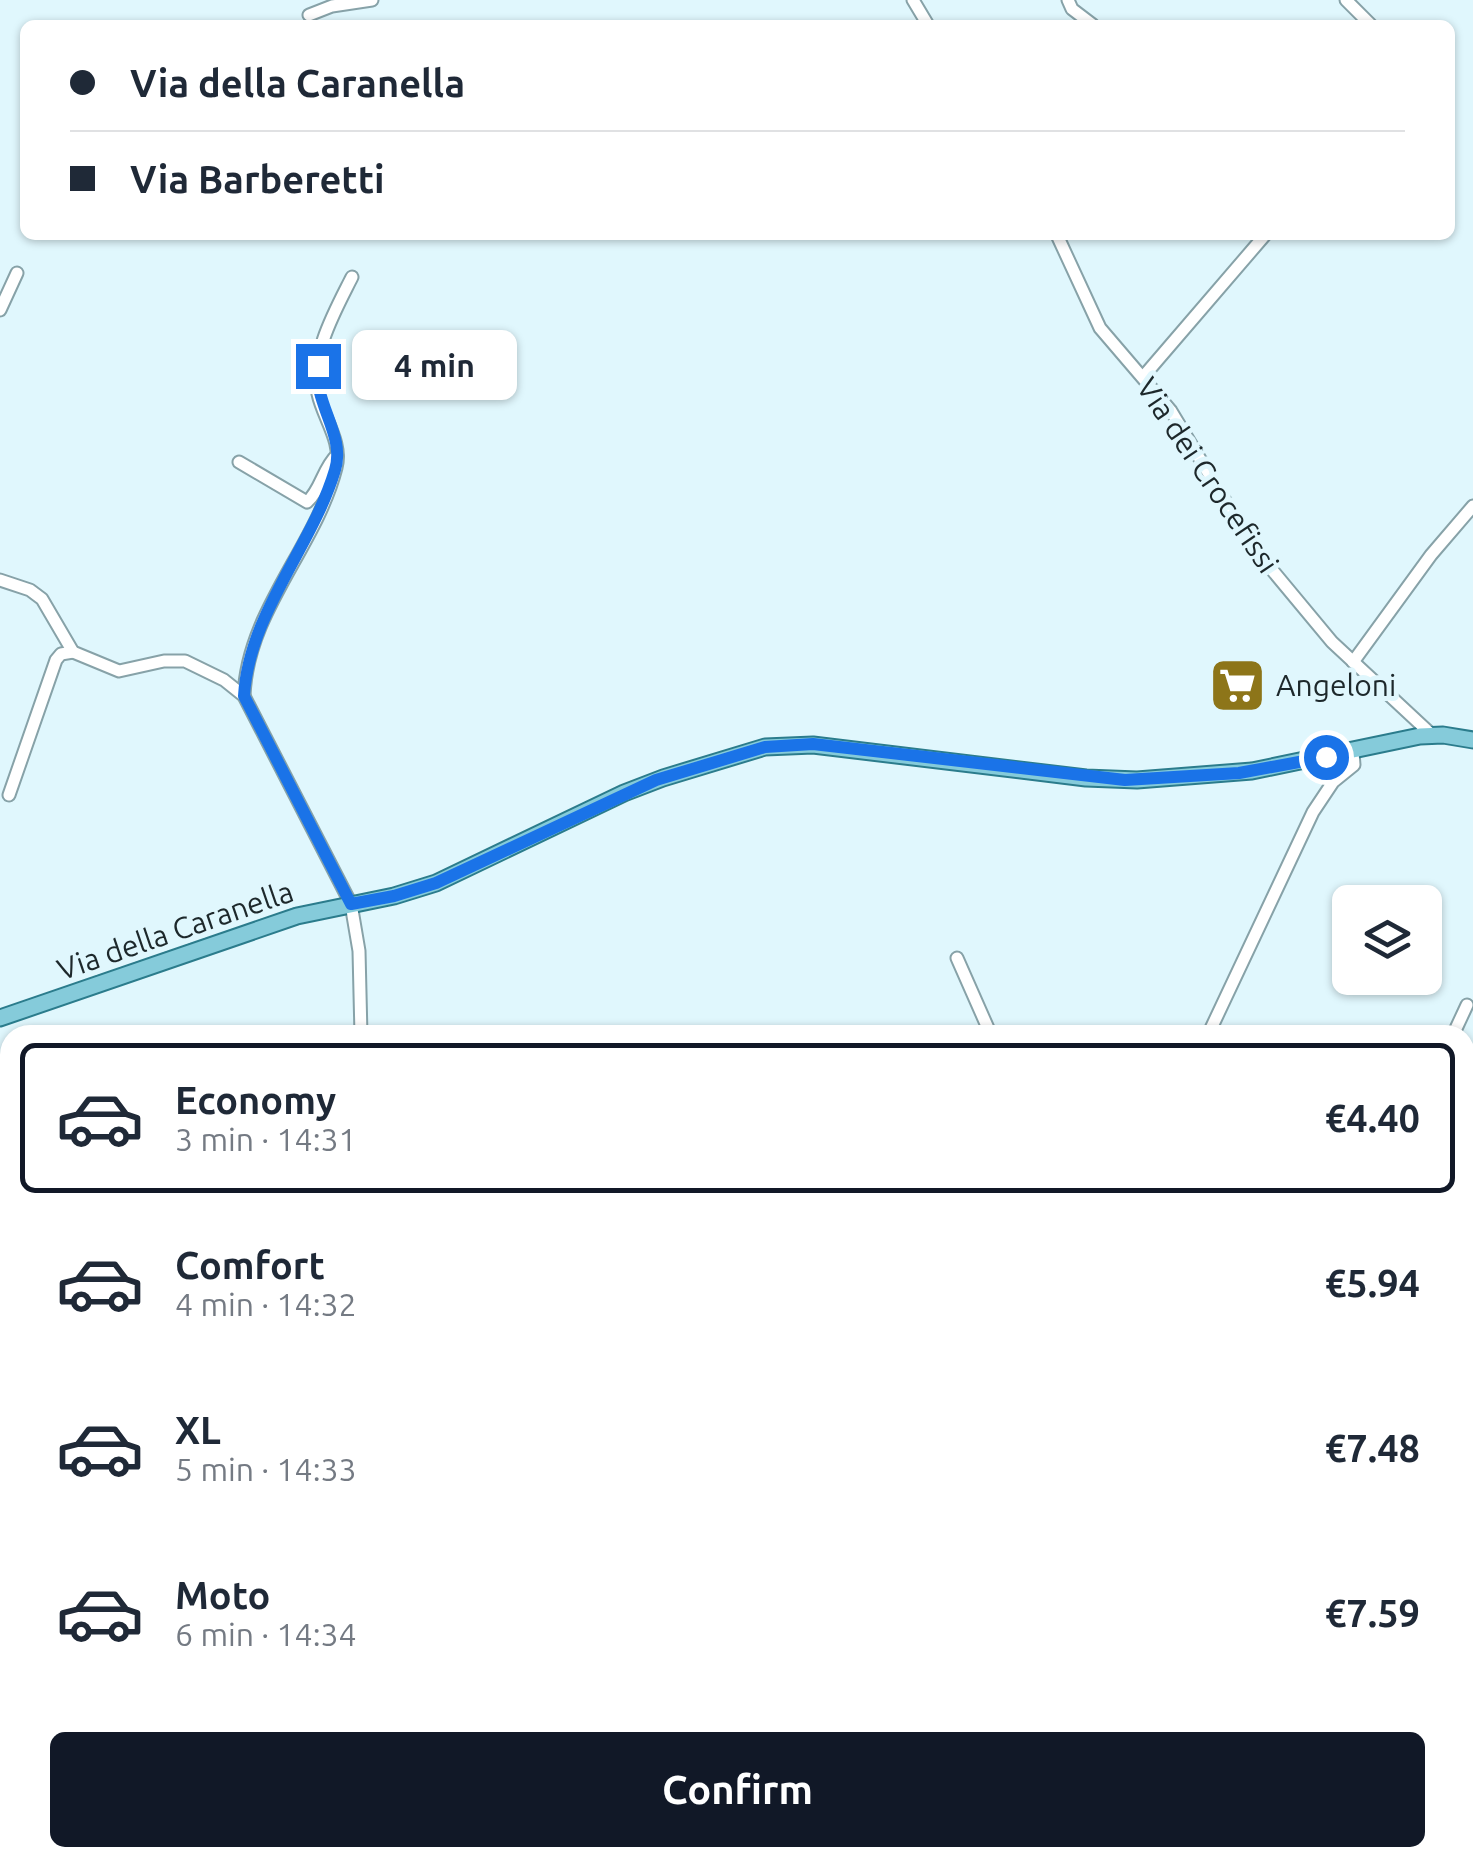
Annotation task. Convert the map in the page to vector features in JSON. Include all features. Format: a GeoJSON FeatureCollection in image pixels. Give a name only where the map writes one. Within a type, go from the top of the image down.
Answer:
{"type":"FeatureCollection","features":[{"type":"Feature","properties":{"kind":"main road","name":"Via della Caranella"},"geometry":{"type":"LineString","coordinates":[[0,1018],[301,915],[436,883],[636,788],[774,745],[813,744],[1125,780],[1239,773],[1432,736],[1473,740]]}},
{"type":"Feature","properties":{"kind":"street"},"geometry":{"type":"LineString","coordinates":[[309,15],[332,6],[372,0]]}},
{"type":"Feature","properties":{"kind":"street"},"geometry":{"type":"LineString","coordinates":[[1068,0],[1072,9],[1087,20]]}},
{"type":"Feature","properties":{"kind":"street"},"geometry":{"type":"LineString","coordinates":[[1346,0],[1366,20]]}},
{"type":"Feature","properties":{"kind":"street","name":"Via dei Crocefissi"},"geometry":{"type":"LineString","coordinates":[[1059,240],[1098,326],[1177,420],[1253,547],[1352,662],[1432,736]]}},
{"type":"Feature","properties":{"kind":"street"},"geometry":{"type":"LineString","coordinates":[[1142,377],[1261,240]]}},
{"type":"Feature","properties":{"kind":"street"},"geometry":{"type":"LineString","coordinates":[[0,310],[17,273]]}},
{"type":"Feature","properties":{"kind":"street"},"geometry":{"type":"LineString","coordinates":[[244,696],[245,680],[277,590],[334,473],[337,454],[316,376],[330,323],[352,277]]}},
{"type":"Feature","properties":{"kind":"street"},"geometry":{"type":"LineString","coordinates":[[240,462],[308,502],[337,454]]}},
{"type":"Feature","properties":{"kind":"street"},"geometry":{"type":"LineString","coordinates":[[1352,662],[1431,555],[1473,506]]}},
{"type":"Feature","properties":{"kind":"street"},"geometry":{"type":"LineString","coordinates":[[0,580],[26,588],[42,599],[73,652]]}},
{"type":"Feature","properties":{"kind":"street"},"geometry":{"type":"LineString","coordinates":[[9,794],[61,654],[73,652],[119,670],[186,661],[221,678],[244,696],[351,904],[359,952],[360,1025]]}},
{"type":"Feature","properties":{"kind":"street"},"geometry":{"type":"LineString","coordinates":[[1213,1025],[1313,812],[1331,784],[1354,766],[1353,752]]}},
{"type":"Feature","properties":{"kind":"street"},"geometry":{"type":"LineString","coordinates":[[957,958],[987,1025]]}},
{"type":"Feature","properties":{"kind":"street"},"geometry":{"type":"LineString","coordinates":[[1458,1025],[1467,1004]]}},
{"type":"Feature","properties":{"kind":"place","name":"Angeloni"},"geometry":{"type":"Point","coordinates":[1237,685]}},
{"type":"Feature","properties":{"kind":"route"},"geometry":{"type":"LineString","coordinates":[[318,366],[318,394],[338,458],[318,513],[273,599],[248,667],[244,696],[351,904],[436,883],[636,788],[774,745],[813,744],[1125,780],[1239,773],[1326,757]]}}]}
